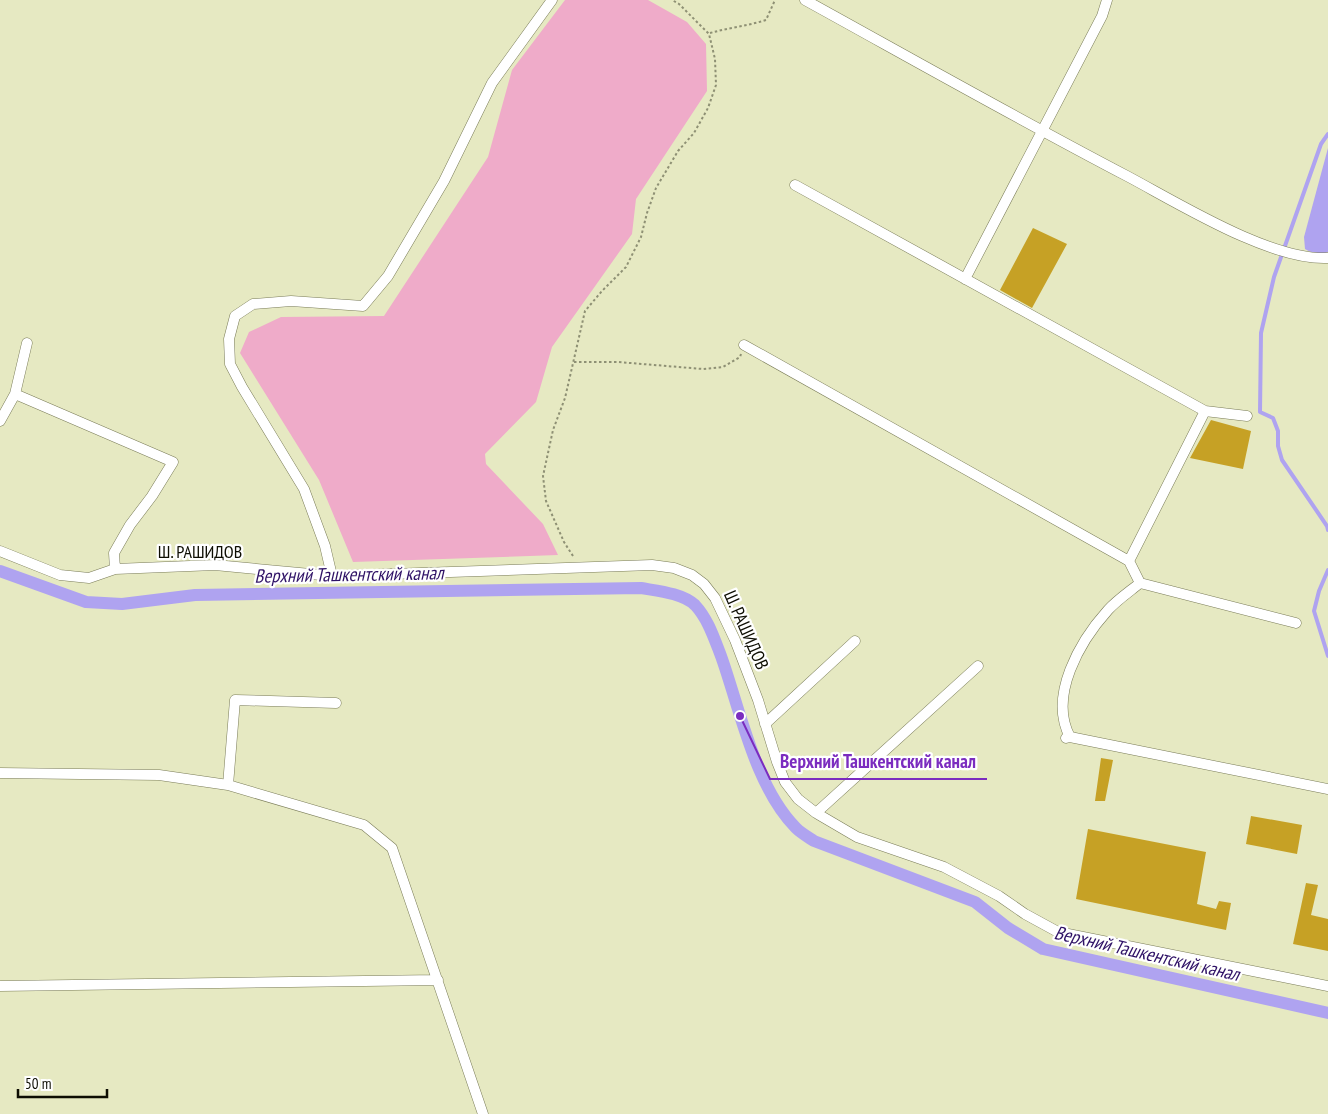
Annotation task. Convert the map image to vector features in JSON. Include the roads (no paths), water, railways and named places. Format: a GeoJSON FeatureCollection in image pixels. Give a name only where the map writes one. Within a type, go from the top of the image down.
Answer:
{"type":"FeatureCollection","features":[{"type":"Feature","properties":{"kind":"street"},"geometry":{"type":"LineString","coordinates":[[332,576],[325,546],[304,489],[230,364],[229,339],[235,316],[253,304],[291,301],[363,306],[388,276],[444,181],[492,83],[552,0]]}},
{"type":"Feature","properties":{"kind":"street"},"geometry":{"type":"LineString","coordinates":[[805,0],[1042,132],[1214,222],[1269,246],[1295,254],[1328,258]]}},
{"type":"Feature","properties":{"kind":"street"},"geometry":{"type":"LineString","coordinates":[[965,279],[1102,16],[1107,0]]}},
{"type":"Feature","properties":{"kind":"street"},"geometry":{"type":"LineString","coordinates":[[795,185],[1205,410],[1247,416]]}},
{"type":"Feature","properties":{"kind":"street"},"geometry":{"type":"LineString","coordinates":[[0,421],[15,394],[27,343]]}},
{"type":"Feature","properties":{"kind":"street"},"geometry":{"type":"LineString","coordinates":[[744,345],[1129,561],[1140,583],[1296,623]]}},
{"type":"Feature","properties":{"kind":"street"},"geometry":{"type":"LineString","coordinates":[[15,394],[173,462],[118,546],[114,554],[115,569]]}},
{"type":"Feature","properties":{"kind":"street"},"geometry":{"type":"LineString","coordinates":[[1129,561],[1205,410]]}},
{"type":"Feature","properties":{"kind":"street","name":"Ш. РАШИДОВ"},"geometry":{"type":"LineString","coordinates":[[0,551],[60,575],[89,578],[115,569],[215,565],[332,576],[652,565],[674,568],[692,575],[704,584],[716,598],[735,640],[758,700],[785,782],[798,799],[816,813],[856,837],[944,867],[969,878],[1025,914],[1058,932],[1328,986]]}},
{"type":"Feature","properties":{"kind":"street"},"geometry":{"type":"LineString","coordinates":[[1140,583],[1108,610],[1075,659],[1068,675],[1062,704],[1068,737],[1328,789]]}},
{"type":"Feature","properties":{"kind":"street"},"geometry":{"type":"LineString","coordinates":[[766,724],[855,641]]}},
{"type":"Feature","properties":{"kind":"street"},"geometry":{"type":"LineString","coordinates":[[816,813],[978,666]]}},
{"type":"Feature","properties":{"kind":"street"},"geometry":{"type":"LineString","coordinates":[[228,784],[236,700],[336,702]]}},
{"type":"Feature","properties":{"kind":"street"},"geometry":{"type":"LineString","coordinates":[[0,773],[159,775],[228,784],[364,825],[392,848],[483,1114]]}},
{"type":"Feature","properties":{"kind":"street"},"geometry":{"type":"LineString","coordinates":[[0,986],[438,980]]}},
{"type":"Feature","properties":{"kind":"waterway"},"geometry":{"type":"LineString","coordinates":[[1328,134],[1321,144],[1274,277],[1261,333],[1260,412],[1273,418],[1278,431],[1278,446],[1282,460],[1328,530]]}},
{"type":"Feature","properties":{"kind":"waterway"},"geometry":{"type":"LineString","coordinates":[[1328,570],[1319,591],[1314,611],[1328,656]]}},
{"type":"Feature","properties":{"kind":"waterway","name":"Верхний Ташкентский канал"},"geometry":{"type":"LineString","coordinates":[[0,571],[86,602],[122,604],[195,595],[641,588],[677,595],[690,601],[704,616],[721,656],[759,770],[770,791],[782,811],[796,828],[814,841],[975,902],[1008,928],[1043,949],[1328,1013]]}},
{"type":"Feature","properties":{"kind":"place","name":"Верхний Ташкентский канал"},"geometry":{"type":"Point","coordinates":[740,716]}}]}
